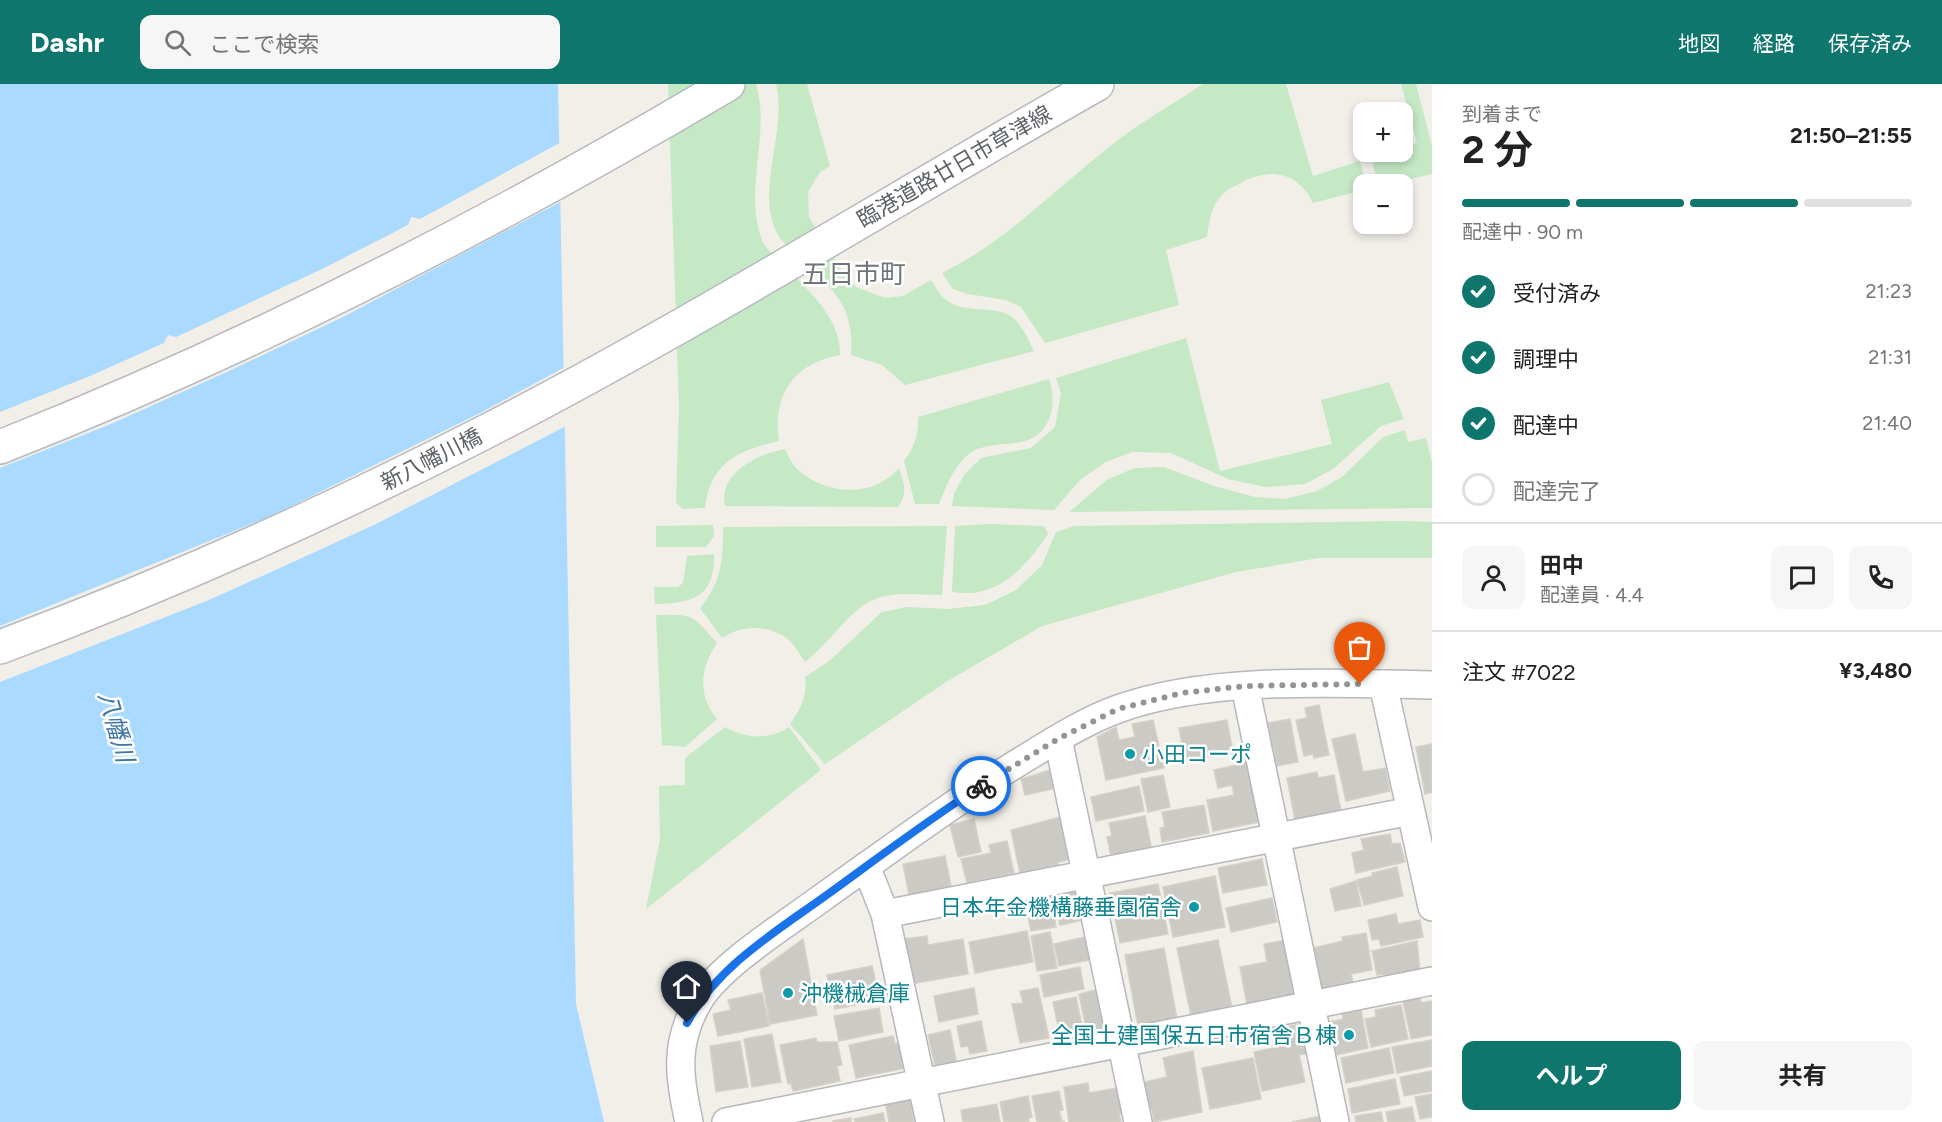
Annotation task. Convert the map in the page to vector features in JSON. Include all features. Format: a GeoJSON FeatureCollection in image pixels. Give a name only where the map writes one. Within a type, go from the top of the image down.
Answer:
{"type":"FeatureCollection","features":[{"type":"Feature","properties":{"kind":"street"},"geometry":{"type":"LineString","coordinates":[[0,447],[103,407],[336,299],[447,242],[728,84]]}},
{"type":"Feature","properties":{"kind":"street","name":"臨港道路廿日市草津線"},"geometry":{"type":"LineString","coordinates":[[842,231],[1097,84]]}},
{"type":"Feature","properties":{"kind":"street","name":"新八幡川橋"},"geometry":{"type":"LineString","coordinates":[[0,647],[196,570],[372,488],[603,369],[842,231]]}},
{"type":"Feature","properties":{"kind":"street"},"geometry":{"type":"LineString","coordinates":[[1383,684],[1411,811],[1428,863],[1432,907]]}},
{"type":"Feature","properties":{"kind":"street"},"geometry":{"type":"LineString","coordinates":[[689,1122],[682,1089],[680,1047],[687,1023],[700,999],[736,963],[937,815],[1058,739],[1118,709],[1182,693],[1245,686],[1432,685]]}},
{"type":"Feature","properties":{"kind":"street"},"geometry":{"type":"LineString","coordinates":[[1245,686],[1335,1122]]}},
{"type":"Feature","properties":{"kind":"street"},"geometry":{"type":"LineString","coordinates":[[1058,739],[1138,1122]]}},
{"type":"Feature","properties":{"kind":"street"},"geometry":{"type":"LineString","coordinates":[[885,914],[1411,811]]}},
{"type":"Feature","properties":{"kind":"street"},"geometry":{"type":"LineString","coordinates":[[866,867],[885,914],[930,1122]]}},
{"type":"Feature","properties":{"kind":"street"},"geometry":{"type":"LineString","coordinates":[[726,1122],[1432,981]]}},
{"type":"Feature","properties":{"kind":"green space"},"geometry":{"type":"Polygon","coordinates":[[[668,84],[756,84],[761,122],[755,202],[762,240],[765,246],[820,304],[835,328],[839,341],[840,355],[810,365],[790,384],[779,409],[779,441],[751,449],[728,461],[713,480],[705,508],[682,509],[676,502],[679,408],[668,84]]]}},
{"type":"Feature","properties":{"kind":"green space"},"geometry":{"type":"Polygon","coordinates":[[[776,84],[807,84],[830,166],[820,172],[808,192],[809,217],[842,270],[856,287],[885,298],[903,296],[931,280],[941,295],[952,304],[993,310],[1009,315],[1021,326],[1034,351],[905,385],[882,365],[851,355],[851,337],[845,309],[820,277],[780,238],[772,218],[769,200],[770,180],[779,102],[776,84]]]}},
{"type":"Feature","properties":{"kind":"green space"},"geometry":{"type":"Polygon","coordinates":[[[1203,84],[1286,84],[1313,176],[1357,162],[1360,162],[1363,174],[1353,174],[1353,193],[1313,203],[1299,184],[1281,175],[1261,175],[1229,189],[1219,199],[1211,214],[1207,237],[1166,250],[1179,305],[1045,343],[1021,307],[1006,300],[968,294],[953,289],[942,273],[967,259],[1014,226],[1103,151],[1203,84]]]}},
{"type":"Feature","properties":{"kind":"green space"},"geometry":{"type":"Polygon","coordinates":[[[1401,84],[1416,84],[1432,146],[1432,174],[1413,179],[1413,174],[1375,174],[1372,162],[1413,162],[1413,144],[1417,143],[1413,128],[1413,102],[1406,102],[1401,84]]]}},
{"type":"Feature","properties":{"kind":"green space"},"geometry":{"type":"Polygon","coordinates":[[[1186,338],[1220,471],[1332,444],[1321,400],[1389,382],[1404,419],[1381,426],[1333,469],[1305,484],[1265,487],[1228,479],[1171,453],[1132,452],[1106,462],[1081,479],[1054,510],[952,506],[954,494],[964,475],[981,458],[1031,448],[1055,427],[1061,393],[1056,378],[1186,338]]]}},
{"type":"Feature","properties":{"kind":"green space"},"geometry":{"type":"Polygon","coordinates":[[[1049,379],[1053,397],[1052,406],[1042,431],[1025,441],[987,446],[968,454],[948,482],[939,504],[915,504],[904,461],[915,440],[918,417],[1049,379]]]}},
{"type":"Feature","properties":{"kind":"green space"},"geometry":{"type":"Polygon","coordinates":[[[1405,430],[1408,442],[1426,438],[1432,462],[1432,508],[1069,512],[1108,479],[1135,468],[1164,467],[1214,486],[1255,497],[1285,499],[1317,491],[1342,477],[1383,437],[1405,430]]]}},
{"type":"Feature","properties":{"kind":"green space"},"geometry":{"type":"Polygon","coordinates":[[[785,449],[797,469],[808,478],[835,488],[863,489],[876,485],[899,468],[904,488],[901,502],[898,507],[725,506],[724,494],[728,484],[742,467],[763,455],[785,449]]]}},
{"type":"Feature","properties":{"kind":"green space"},"geometry":{"type":"Polygon","coordinates":[[[1432,522],[1432,558],[1319,558],[1236,572],[1042,626],[946,682],[825,764],[790,724],[802,702],[806,684],[805,677],[828,662],[882,612],[908,607],[948,609],[985,605],[1016,590],[1042,565],[1056,532],[1074,526],[1432,522]]]}},
{"type":"Feature","properties":{"kind":"green space"},"geometry":{"type":"Polygon","coordinates":[[[991,524],[1044,526],[1048,534],[1029,559],[1008,579],[983,591],[952,592],[955,526],[991,524]]]}},
{"type":"Feature","properties":{"kind":"green space"},"geometry":{"type":"Polygon","coordinates":[[[713,525],[714,536],[706,547],[656,547],[656,526],[713,525]]]}},
{"type":"Feature","properties":{"kind":"green space"},"geometry":{"type":"Polygon","coordinates":[[[947,526],[942,595],[904,594],[875,599],[851,615],[805,662],[788,639],[772,631],[746,629],[722,638],[700,608],[713,589],[720,570],[723,527],[947,526]]]}},
{"type":"Feature","properties":{"kind":"green space"},"geometry":{"type":"Polygon","coordinates":[[[714,554],[710,580],[706,589],[699,595],[680,602],[655,604],[654,587],[678,587],[683,583],[687,556],[714,554]]]}},
{"type":"Feature","properties":{"kind":"green space"},"geometry":{"type":"Polygon","coordinates":[[[656,615],[678,615],[691,618],[717,643],[707,662],[703,681],[706,700],[717,719],[685,747],[662,745],[656,615]]]}},
{"type":"Feature","properties":{"kind":"green space"},"geometry":{"type":"Polygon","coordinates":[[[725,727],[749,736],[765,736],[789,727],[821,770],[646,909],[660,839],[659,786],[685,785],[685,758],[725,727]]]}},
{"type":"Feature","properties":{"kind":"water","name":"八幡川"},"geometry":{"type":"Polygon","coordinates":[[[0,84],[558,84],[576,1004],[604,1122],[0,1122],[0,84]]]}},
{"type":"Feature","properties":{"kind":"pier"},"geometry":{"type":"Polygon","coordinates":[[[563,141],[564,200],[345,316],[111,424],[0,468],[0,412],[90,376],[164,343],[168,335],[176,337],[322,269],[408,225],[411,217],[420,219],[563,141]]]}},
{"type":"Feature","properties":{"kind":"pier"},"geometry":{"type":"Polygon","coordinates":[[[567,366],[568,425],[376,524],[293,562],[209,600],[0,682],[0,626],[271,516],[480,413],[567,366]]]}},
{"type":"Feature","properties":{"kind":"building"},"geometry":{"type":"Polygon","coordinates":[[[1319,705],[1329,755],[1314,758],[1313,754],[1304,756],[1296,720],[1307,718],[1305,708],[1319,705]]]}},
{"type":"Feature","properties":{"kind":"building"},"geometry":{"type":"Polygon","coordinates":[[[1290,719],[1298,762],[1277,766],[1268,723],[1290,719]]]}},
{"type":"Feature","properties":{"kind":"building","name":"小田コーポ"},"geometry":{"type":"Polygon","coordinates":[[[1153,720],[1164,768],[1106,780],[1097,737],[1116,727],[1119,740],[1135,737],[1132,724],[1153,720]]]}},
{"type":"Feature","properties":{"kind":"building"},"geometry":{"type":"Polygon","coordinates":[[[1227,720],[1233,753],[1185,761],[1179,728],[1227,720]]]}},
{"type":"Feature","properties":{"kind":"building"},"geometry":{"type":"Polygon","coordinates":[[[1355,734],[1363,772],[1385,768],[1390,791],[1346,801],[1332,739],[1355,734]]]}},
{"type":"Feature","properties":{"kind":"building"},"geometry":{"type":"Polygon","coordinates":[[[1432,744],[1432,792],[1425,794],[1416,747],[1432,744]]]}},
{"type":"Feature","properties":{"kind":"building"},"geometry":{"type":"Polygon","coordinates":[[[1250,762],[1260,822],[1213,831],[1207,800],[1234,795],[1232,785],[1218,788],[1214,770],[1250,762]]]}},
{"type":"Feature","properties":{"kind":"building"},"geometry":{"type":"Polygon","coordinates":[[[1057,768],[1061,787],[1025,795],[1021,779],[1057,768]]]}},
{"type":"Feature","properties":{"kind":"building"},"geometry":{"type":"Polygon","coordinates":[[[1317,772],[1318,778],[1334,775],[1341,811],[1295,820],[1287,778],[1317,772]]]}},
{"type":"Feature","properties":{"kind":"building"},"geometry":{"type":"Polygon","coordinates":[[[1163,775],[1170,807],[1148,812],[1141,779],[1163,775]]]}},
{"type":"Feature","properties":{"kind":"building"},"geometry":{"type":"Polygon","coordinates":[[[1139,786],[1144,811],[1096,821],[1091,797],[1139,786]]]}},
{"type":"Feature","properties":{"kind":"building"},"geometry":{"type":"Polygon","coordinates":[[[1204,805],[1209,833],[1162,842],[1160,828],[1165,827],[1162,812],[1204,805]]]}},
{"type":"Feature","properties":{"kind":"building"},"geometry":{"type":"Polygon","coordinates":[[[1064,816],[1073,859],[1058,862],[1060,870],[1021,878],[1011,830],[1064,816]]]}},
{"type":"Feature","properties":{"kind":"building"},"geometry":{"type":"Polygon","coordinates":[[[1145,816],[1152,851],[1111,856],[1107,837],[1112,836],[1109,823],[1145,816]]]}},
{"type":"Feature","properties":{"kind":"building"},"geometry":{"type":"Polygon","coordinates":[[[974,819],[981,852],[958,857],[950,825],[974,819]]]}},
{"type":"Feature","properties":{"kind":"building"},"geometry":{"type":"Polygon","coordinates":[[[1390,834],[1392,844],[1400,843],[1405,862],[1356,873],[1352,853],[1364,850],[1361,839],[1390,834]]]}},
{"type":"Feature","properties":{"kind":"building"},"geometry":{"type":"Polygon","coordinates":[[[1007,841],[1014,873],[967,883],[961,859],[991,853],[989,845],[1007,841]]]}},
{"type":"Feature","properties":{"kind":"building"},"geometry":{"type":"Polygon","coordinates":[[[945,856],[952,891],[910,899],[903,864],[945,856]]]}},
{"type":"Feature","properties":{"kind":"building"},"geometry":{"type":"Polygon","coordinates":[[[1262,859],[1267,885],[1223,893],[1218,868],[1262,859]]]}},
{"type":"Feature","properties":{"kind":"building"},"geometry":{"type":"Polygon","coordinates":[[[1397,867],[1403,896],[1364,905],[1357,880],[1372,876],[1372,873],[1397,867]]]}},
{"type":"Feature","properties":{"kind":"building","name":"日本年金機構藤垂園宿舎"},"geometry":{"type":"Polygon","coordinates":[[[1215,876],[1225,927],[1173,937],[1163,887],[1215,876]]]}},
{"type":"Feature","properties":{"kind":"building"},"geometry":{"type":"Polygon","coordinates":[[[1356,881],[1361,906],[1335,911],[1330,889],[1356,881]]]}},
{"type":"Feature","properties":{"kind":"building"},"geometry":{"type":"Polygon","coordinates":[[[1158,884],[1168,934],[1120,943],[1110,893],[1158,884]]]}},
{"type":"Feature","properties":{"kind":"building"},"geometry":{"type":"Polygon","coordinates":[[[1079,891],[1088,919],[1060,925],[1054,896],[1079,891]]]}},
{"type":"Feature","properties":{"kind":"building"},"geometry":{"type":"Polygon","coordinates":[[[1051,897],[1056,927],[1031,931],[1025,902],[1051,897]]]}},
{"type":"Feature","properties":{"kind":"building"},"geometry":{"type":"Polygon","coordinates":[[[1272,898],[1277,922],[1231,932],[1226,908],[1272,898]]]}},
{"type":"Feature","properties":{"kind":"building"},"geometry":{"type":"Polygon","coordinates":[[[1396,914],[1398,924],[1420,920],[1423,937],[1381,946],[1379,939],[1372,940],[1368,920],[1396,914]]]}},
{"type":"Feature","properties":{"kind":"building"},"geometry":{"type":"Polygon","coordinates":[[[1027,931],[1033,962],[975,973],[969,942],[1027,931]]]}},
{"type":"Feature","properties":{"kind":"building"},"geometry":{"type":"Polygon","coordinates":[[[1050,932],[1057,968],[1037,971],[1031,936],[1050,932]]]}},
{"type":"Feature","properties":{"kind":"building"},"geometry":{"type":"Polygon","coordinates":[[[1366,933],[1372,970],[1351,974],[1354,986],[1323,993],[1313,948],[1343,941],[1342,937],[1366,933]]]}},
{"type":"Feature","properties":{"kind":"building"},"geometry":{"type":"Polygon","coordinates":[[[927,936],[928,945],[963,939],[968,974],[911,984],[904,939],[927,936]]]}},
{"type":"Feature","properties":{"kind":"building"},"geometry":{"type":"Polygon","coordinates":[[[1085,937],[1090,960],[1059,966],[1054,944],[1085,937]]]}},
{"type":"Feature","properties":{"kind":"building","name":"沖機械倉庫"},"geometry":{"type":"Polygon","coordinates":[[[803,939],[817,1015],[770,1024],[760,970],[803,939]]]}},
{"type":"Feature","properties":{"kind":"building"},"geometry":{"type":"Polygon","coordinates":[[[1218,940],[1232,1008],[1191,1016],[1177,948],[1218,940]]]}},
{"type":"Feature","properties":{"kind":"building"},"geometry":{"type":"Polygon","coordinates":[[[1286,940],[1293,995],[1247,1005],[1240,967],[1267,962],[1264,944],[1286,940]]]}},
{"type":"Feature","properties":{"kind":"building"},"geometry":{"type":"Polygon","coordinates":[[[1417,941],[1420,972],[1386,980],[1384,974],[1377,975],[1372,951],[1417,941]]]}},
{"type":"Feature","properties":{"kind":"building"},"geometry":{"type":"Polygon","coordinates":[[[1164,948],[1177,1019],[1138,1026],[1125,955],[1164,948]]]}},
{"type":"Feature","properties":{"kind":"building"},"geometry":{"type":"Polygon","coordinates":[[[872,966],[880,1000],[835,1009],[827,975],[872,966]]]}},
{"type":"Feature","properties":{"kind":"building"},"geometry":{"type":"Polygon","coordinates":[[[1080,967],[1084,989],[1044,997],[1040,975],[1080,967]]]}},
{"type":"Feature","properties":{"kind":"building"},"geometry":{"type":"Polygon","coordinates":[[[974,988],[978,1014],[939,1022],[934,996],[974,988]]]}},
{"type":"Feature","properties":{"kind":"building"},"geometry":{"type":"Polygon","coordinates":[[[1038,988],[1049,1038],[1020,1043],[1012,1004],[1023,1003],[1020,991],[1038,988]]]}},
{"type":"Feature","properties":{"kind":"building"},"geometry":{"type":"Polygon","coordinates":[[[1100,989],[1107,1028],[1087,1032],[1079,994],[1100,989]]]}},
{"type":"Feature","properties":{"kind":"building"},"geometry":{"type":"Polygon","coordinates":[[[762,993],[769,1026],[718,1036],[713,1014],[731,1010],[728,1000],[762,993]]]}},
{"type":"Feature","properties":{"kind":"building"},"geometry":{"type":"Polygon","coordinates":[[[1076,997],[1085,1040],[1062,1045],[1053,1002],[1076,997]]]}},
{"type":"Feature","properties":{"kind":"building"},"geometry":{"type":"Polygon","coordinates":[[[1420,997],[1421,1003],[1432,1001],[1432,1035],[1411,1039],[1403,1001],[1420,997]]]}},
{"type":"Feature","properties":{"kind":"building"},"geometry":{"type":"Polygon","coordinates":[[[1401,1005],[1408,1039],[1371,1047],[1365,1019],[1376,1017],[1375,1010],[1401,1005]]]}},
{"type":"Feature","properties":{"kind":"building"},"geometry":{"type":"Polygon","coordinates":[[[879,1008],[883,1032],[839,1041],[834,1016],[879,1008]]]}},
{"type":"Feature","properties":{"kind":"building","name":"全国土建国保五日市宿舎Ｂ棟"},"geometry":{"type":"Polygon","coordinates":[[[1361,1010],[1368,1048],[1336,1055],[1329,1022],[1343,1019],[1342,1014],[1361,1010]]]}},
{"type":"Feature","properties":{"kind":"building"},"geometry":{"type":"Polygon","coordinates":[[[981,1021],[987,1051],[970,1054],[968,1046],[961,1047],[957,1026],[981,1021]]]}},
{"type":"Feature","properties":{"kind":"building"},"geometry":{"type":"Polygon","coordinates":[[[1306,1023],[1312,1053],[1299,1055],[1305,1082],[1262,1091],[1254,1052],[1278,1047],[1275,1029],[1306,1023]]]}},
{"type":"Feature","properties":{"kind":"building"},"geometry":{"type":"Polygon","coordinates":[[[950,1030],[957,1065],[935,1066],[928,1035],[950,1030]]]}},
{"type":"Feature","properties":{"kind":"building"},"geometry":{"type":"Polygon","coordinates":[[[772,1034],[781,1082],[752,1087],[744,1039],[772,1034]]]}},
{"type":"Feature","properties":{"kind":"building"},"geometry":{"type":"Polygon","coordinates":[[[893,1036],[895,1044],[900,1043],[906,1068],[856,1078],[849,1045],[893,1036]]]}},
{"type":"Feature","properties":{"kind":"building"},"geometry":{"type":"Polygon","coordinates":[[[816,1038],[817,1042],[837,1042],[842,1065],[837,1066],[840,1081],[793,1091],[791,1083],[788,1084],[780,1045],[816,1038]]]}},
{"type":"Feature","properties":{"kind":"building"},"geometry":{"type":"Polygon","coordinates":[[[1432,1040],[1432,1066],[1397,1073],[1392,1047],[1432,1040]]]}},
{"type":"Feature","properties":{"kind":"building"},"geometry":{"type":"Polygon","coordinates":[[[740,1041],[748,1087],[716,1092],[710,1046],[740,1041]]]}},
{"type":"Feature","properties":{"kind":"building"},"geometry":{"type":"Polygon","coordinates":[[[1389,1048],[1394,1073],[1346,1083],[1341,1058],[1389,1048]]]}},
{"type":"Feature","properties":{"kind":"building"},"geometry":{"type":"Polygon","coordinates":[[[1193,1051],[1202,1112],[1154,1122],[1152,1109],[1146,1110],[1140,1083],[1167,1077],[1163,1058],[1193,1051]]]}},
{"type":"Feature","properties":{"kind":"building"},"geometry":{"type":"Polygon","coordinates":[[[1253,1058],[1261,1099],[1210,1109],[1202,1068],[1253,1058]]]}},
{"type":"Feature","properties":{"kind":"building"},"geometry":{"type":"Polygon","coordinates":[[[1432,1071],[1432,1091],[1404,1096],[1400,1077],[1432,1071]]]}},
{"type":"Feature","properties":{"kind":"building"},"geometry":{"type":"Polygon","coordinates":[[[1395,1079],[1400,1104],[1352,1113],[1348,1089],[1395,1079]]]}},
{"type":"Feature","properties":{"kind":"building"},"geometry":{"type":"Polygon","coordinates":[[[1088,1083],[1089,1093],[1122,1087],[1127,1112],[1119,1114],[1121,1122],[1069,1122],[1064,1087],[1088,1083]]]}},
{"type":"Feature","properties":{"kind":"building"},"geometry":{"type":"Polygon","coordinates":[[[1059,1091],[1063,1110],[1059,1111],[1062,1121],[1065,1122],[1037,1122],[1032,1096],[1059,1091]]]}},
{"type":"Feature","properties":{"kind":"building"},"geometry":{"type":"Polygon","coordinates":[[[1432,1094],[1432,1117],[1420,1119],[1415,1097],[1432,1094]]]}},
{"type":"Feature","properties":{"kind":"building"},"geometry":{"type":"Polygon","coordinates":[[[1028,1096],[1032,1117],[1028,1118],[1029,1122],[1004,1122],[1000,1102],[1028,1096]]]}},
{"type":"Feature","properties":{"kind":"building"},"geometry":{"type":"Polygon","coordinates":[[[910,1097],[914,1122],[889,1122],[885,1101],[910,1097]]]}},
{"type":"Feature","properties":{"kind":"building"},"geometry":{"type":"Polygon","coordinates":[[[997,1104],[1000,1122],[963,1122],[961,1110],[997,1104]]]}},
{"type":"Feature","properties":{"kind":"building"},"geometry":{"type":"Polygon","coordinates":[[[1412,1107],[1415,1122],[1388,1122],[1386,1112],[1412,1107]]]}},
{"type":"Feature","properties":{"kind":"building"},"geometry":{"type":"Polygon","coordinates":[[[1381,1112],[1383,1122],[1356,1122],[1355,1116],[1381,1112]]]}},
{"type":"Feature","properties":{"kind":"building"},"geometry":{"type":"Polygon","coordinates":[[[883,1113],[885,1122],[855,1122],[854,1119],[883,1113]]]}},
{"type":"Feature","properties":{"kind":"building"},"geometry":{"type":"Polygon","coordinates":[[[1321,1116],[1322,1122],[1292,1122],[1321,1116]]]}},
{"type":"Feature","properties":{"kind":"building"},"geometry":{"type":"Polygon","coordinates":[[[851,1118],[851,1122],[833,1122],[833,1121],[851,1118]]]}},
{"type":"Feature","properties":{"kind":"way so far"},"geometry":{"type":"LineString","coordinates":[[981,786],[1058,739],[1118,709],[1182,693],[1245,686],[1360,684]]}},
{"type":"Feature","properties":{"kind":"place","name":"小田コーポ"},"geometry":{"type":"Point","coordinates":[1130,754]}},
{"type":"Feature","properties":{"kind":"place","name":"日本年金機構藤垂園宿舎"},"geometry":{"type":"Point","coordinates":[1194,907]}},
{"type":"Feature","properties":{"kind":"place","name":"沖機械倉庫"},"geometry":{"type":"Point","coordinates":[788,993]}},
{"type":"Feature","properties":{"kind":"place","name":"全国土建国保五日市宿舎Ｂ棟"},"geometry":{"type":"Point","coordinates":[1349,1035]}},
{"type":"Feature","properties":{"kind":"district","name":"五日市町"},"geometry":{"type":"Point","coordinates":[854,274]}},
{"type":"Feature","properties":{"kind":"route"},"geometry":{"type":"LineString","coordinates":[[687,1023],[700,999],[736,963],[937,815],[981,786]]}}]}
